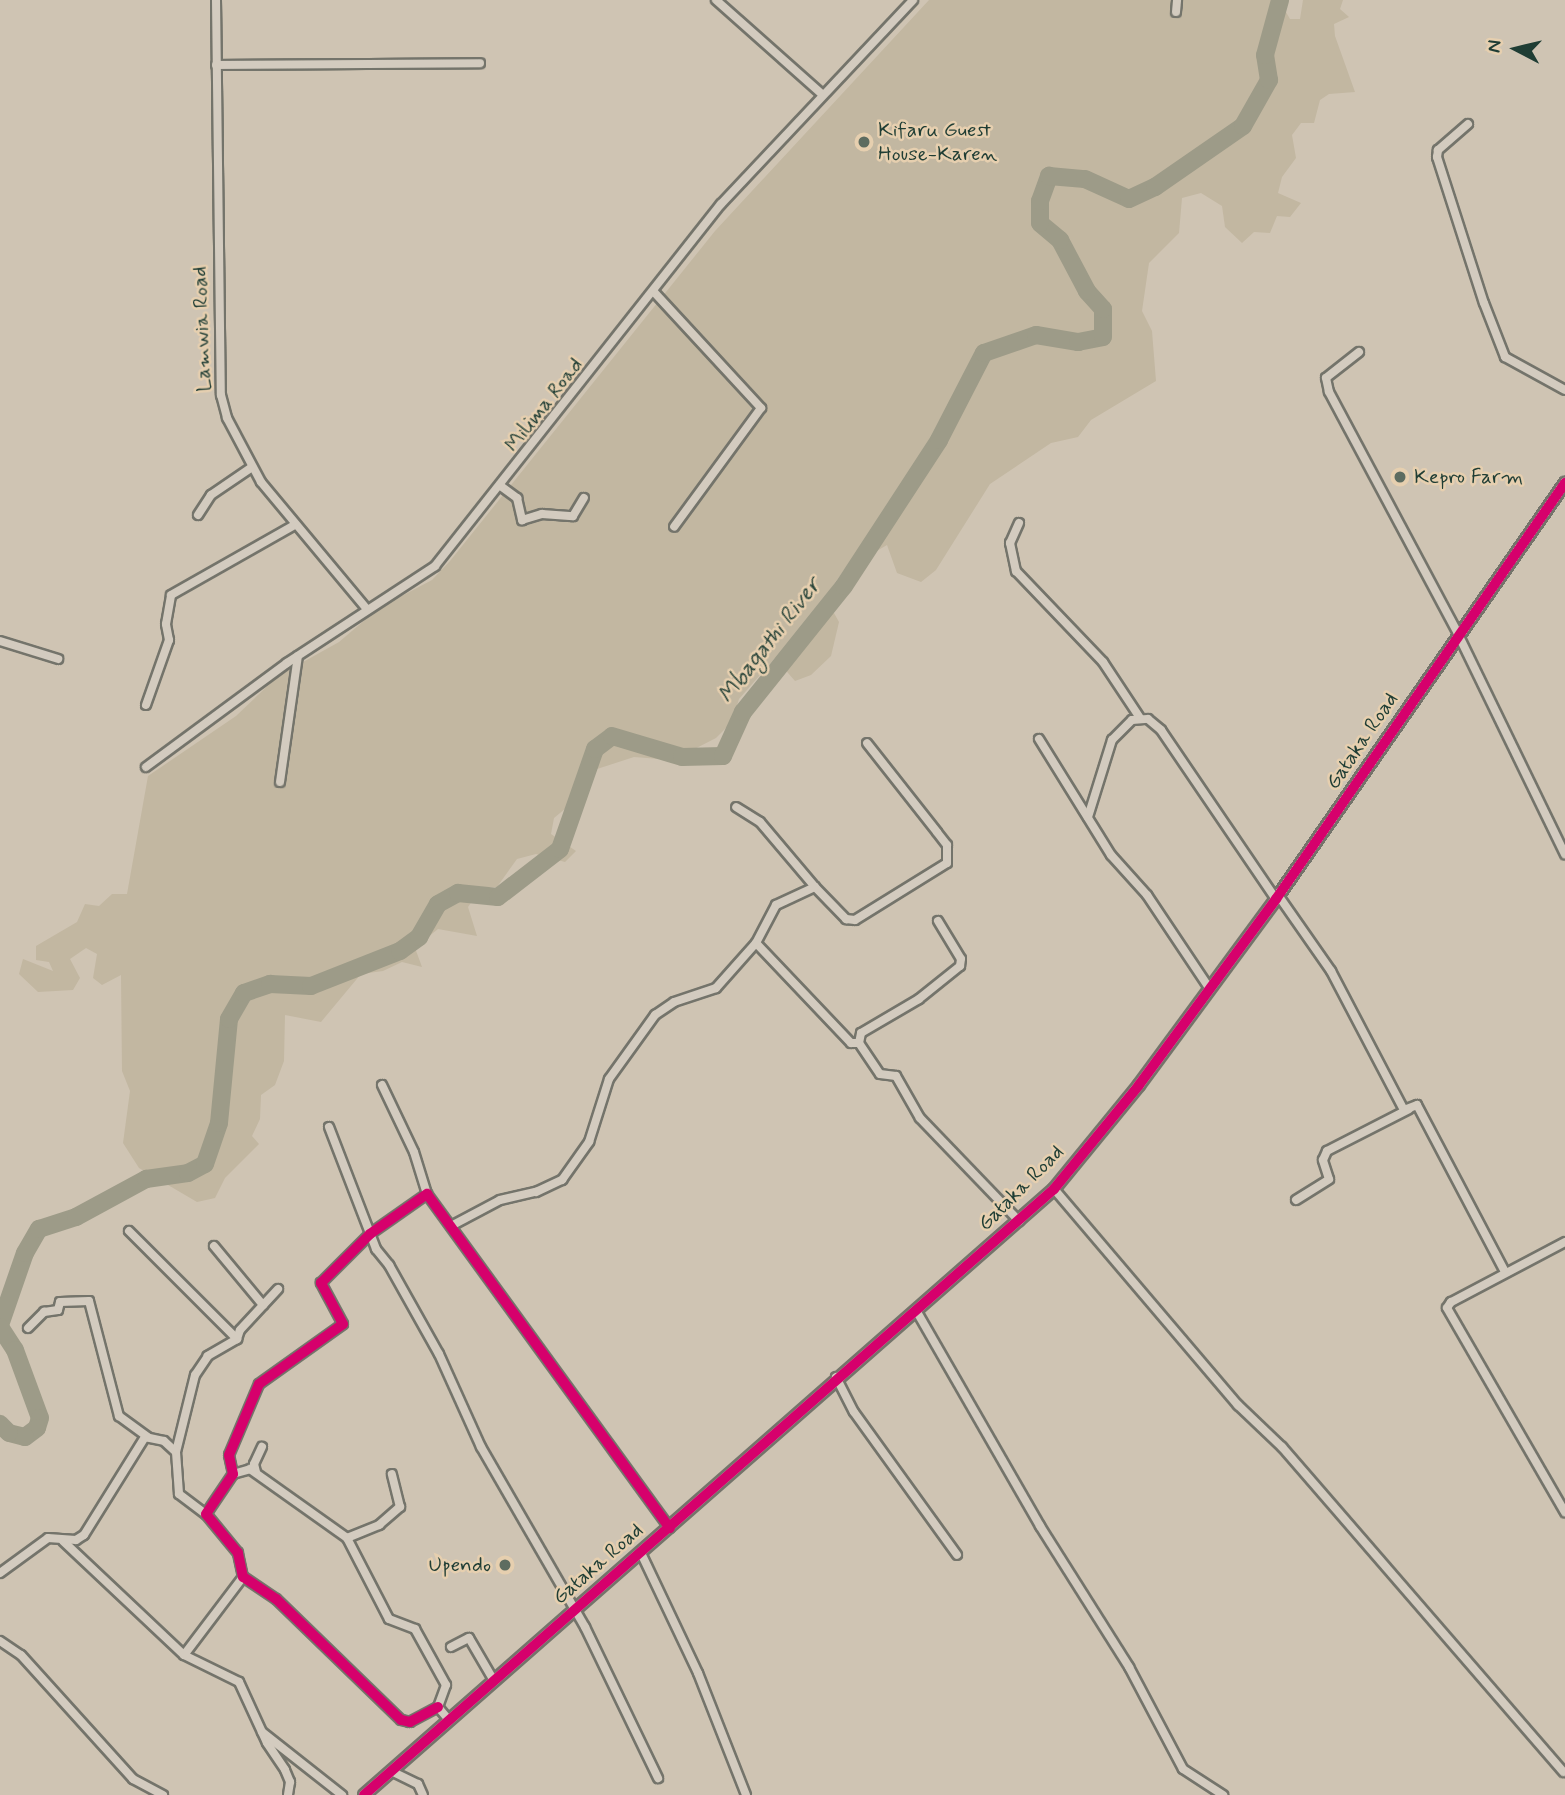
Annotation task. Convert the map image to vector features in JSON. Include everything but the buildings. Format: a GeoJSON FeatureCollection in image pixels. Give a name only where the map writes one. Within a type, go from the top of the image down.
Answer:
{"type":"FeatureCollection","features":[{"type":"Feature","properties":{"kind":"street","name":"Lamwia Road"},"geometry":{"type":"LineString","coordinates":[[216,0],[218,367],[227,418],[253,467],[293,526],[367,609]]}},
{"type":"Feature","properties":{"kind":"street"},"geometry":{"type":"LineString","coordinates":[[716,0],[822,94]]}},
{"type":"Feature","properties":{"kind":"street","name":"Milima Road"},"geometry":{"type":"LineString","coordinates":[[146,767],[298,656],[435,566],[502,487],[721,204],[913,0]]}},
{"type":"Feature","properties":{"kind":"street"},"geometry":{"type":"LineString","coordinates":[[1175,12],[1177,0]]}},
{"type":"Feature","properties":{"kind":"street"},"geometry":{"type":"LineString","coordinates":[[216,65],[480,63]]}},
{"type":"Feature","properties":{"kind":"street"},"geometry":{"type":"LineString","coordinates":[[1468,124],[1437,153],[1484,303],[1505,357],[1565,390]]}},
{"type":"Feature","properties":{"kind":"street"},"geometry":{"type":"LineString","coordinates":[[654,292],[761,408],[674,527]]}},
{"type":"Feature","properties":{"kind":"street"},"geometry":{"type":"LineString","coordinates":[[1359,352],[1326,378],[1325,384],[1458,634],[1565,854]]}},
{"type":"Feature","properties":{"kind":"street"},"geometry":{"type":"LineString","coordinates":[[198,515],[211,495],[253,467]]}},
{"type":"Feature","properties":{"kind":"street","name":"Gataka Road"},"geometry":{"type":"LineString","coordinates":[[364,1795],[493,1679],[670,1528],[836,1377],[917,1312],[1054,1189],[1277,897],[1565,483]]}},
{"type":"Feature","properties":{"kind":"street"},"geometry":{"type":"LineString","coordinates":[[502,487],[517,498],[522,520],[542,514],[573,516],[584,498]]}},
{"type":"Feature","properties":{"kind":"street"},"geometry":{"type":"LineString","coordinates":[[1020,523],[1010,543],[1016,571],[1103,662],[1140,718],[1156,723],[1338,983],[1404,1110],[1417,1105]]}},
{"type":"Feature","properties":{"kind":"street"},"geometry":{"type":"LineString","coordinates":[[146,705],[169,640],[166,624],[171,595],[293,526]]}},
{"type":"Feature","properties":{"kind":"street"},"geometry":{"type":"LineString","coordinates":[[0,641],[58,659]]}},
{"type":"Feature","properties":{"kind":"street"},"geometry":{"type":"LineString","coordinates":[[280,782],[298,656]]}},
{"type":"Feature","properties":{"kind":"street"},"geometry":{"type":"LineString","coordinates":[[1088,817],[1112,740],[1121,727],[1140,718]]}},
{"type":"Feature","properties":{"kind":"street"},"geometry":{"type":"LineString","coordinates":[[1039,739],[1111,855],[1147,895],[1209,989]]}},
{"type":"Feature","properties":{"kind":"street"},"geometry":{"type":"LineString","coordinates":[[736,807],[760,822],[846,919],[855,920],[947,863],[947,845],[867,743]]}},
{"type":"Feature","properties":{"kind":"street"},"geometry":{"type":"LineString","coordinates":[[451,1226],[500,1200],[536,1192],[562,1180],[589,1142],[609,1079],[655,1015],[674,1002],[716,988],[756,943],[776,905],[815,887]]}},
{"type":"Feature","properties":{"kind":"street"},"geometry":{"type":"LineString","coordinates":[[939,921],[961,959],[960,966],[919,999],[861,1033],[859,1043],[880,1074],[896,1076],[920,1118],[1019,1221]]}},
{"type":"Feature","properties":{"kind":"street"},"geometry":{"type":"LineString","coordinates":[[756,943],[851,1043],[859,1043]]}},
{"type":"Feature","properties":{"kind":"street"},"geometry":{"type":"LineString","coordinates":[[382,1085],[414,1152],[427,1194],[670,1528]]}},
{"type":"Feature","properties":{"kind":"street"},"geometry":{"type":"LineString","coordinates":[[1296,1200],[1329,1179],[1323,1160],[1327,1152],[1417,1105]]}},
{"type":"Feature","properties":{"kind":"street"},"geometry":{"type":"LineString","coordinates":[[1417,1105],[1505,1272]]}},
{"type":"Feature","properties":{"kind":"street"},"geometry":{"type":"LineString","coordinates":[[329,1127],[370,1234],[439,1354],[481,1447],[574,1611],[658,1778]]}},
{"type":"Feature","properties":{"kind":"street"},"geometry":{"type":"LineString","coordinates":[[1054,1189],[1238,1405],[1282,1447],[1564,1772]]}},
{"type":"Feature","properties":{"kind":"street"},"geometry":{"type":"LineString","coordinates":[[233,1474],[229,1455],[259,1384],[343,1324],[321,1283],[370,1234],[427,1194]]}},
{"type":"Feature","properties":{"kind":"street"},"geometry":{"type":"LineString","coordinates":[[129,1231],[237,1339]]}},
{"type":"Feature","properties":{"kind":"street"},"geometry":{"type":"LineString","coordinates":[[1565,1242],[1451,1301],[1447,1308],[1565,1512]]}},
{"type":"Feature","properties":{"kind":"street"},"geometry":{"type":"LineString","coordinates":[[214,1246],[263,1305]]}},
{"type":"Feature","properties":{"kind":"street"},"geometry":{"type":"LineString","coordinates":[[262,1447],[254,1471],[347,1538],[389,1619],[415,1629],[446,1685],[438,1707],[410,1722],[401,1720],[276,1599],[243,1577],[238,1553],[206,1514],[179,1494],[176,1452],[195,1375],[208,1356],[237,1339],[278,1289]]}},
{"type":"Feature","properties":{"kind":"street"},"geometry":{"type":"LineString","coordinates":[[27,1328],[44,1312],[58,1310],[60,1302],[89,1301],[119,1416],[148,1437],[164,1441],[176,1452]]}},
{"type":"Feature","properties":{"kind":"street"},"geometry":{"type":"LineString","coordinates":[[917,1312],[1040,1526],[1129,1667],[1183,1769],[1223,1795]]}},
{"type":"Feature","properties":{"kind":"street"},"geometry":{"type":"LineString","coordinates":[[836,1377],[854,1412],[957,1555]]}},
{"type":"Feature","properties":{"kind":"street"},"geometry":{"type":"LineString","coordinates":[[0,1573],[48,1538],[76,1540],[88,1531],[148,1437]]}},
{"type":"Feature","properties":{"kind":"street"},"geometry":{"type":"LineString","coordinates":[[206,1514],[233,1474],[250,1469],[272,1484]]}},
{"type":"Feature","properties":{"kind":"street"},"geometry":{"type":"LineString","coordinates":[[347,1538],[379,1525],[400,1507],[392,1474]]}},
{"type":"Feature","properties":{"kind":"street"},"geometry":{"type":"LineString","coordinates":[[63,1541],[184,1655],[239,1682],[261,1731],[285,1770],[290,1782],[288,1795]]}},
{"type":"Feature","properties":{"kind":"street"},"geometry":{"type":"LineString","coordinates":[[641,1553],[698,1673],[746,1795]]}},
{"type":"Feature","properties":{"kind":"street"},"geometry":{"type":"LineString","coordinates":[[184,1655],[243,1577]]}},
{"type":"Feature","properties":{"kind":"street"},"geometry":{"type":"LineString","coordinates":[[451,1647],[469,1638],[493,1679]]}},
{"type":"Feature","properties":{"kind":"street"},"geometry":{"type":"LineString","coordinates":[[0,1641],[21,1656],[133,1779],[163,1795]]}},
{"type":"Feature","properties":{"kind":"street"},"geometry":{"type":"LineString","coordinates":[[438,1707],[448,1719]]}},
{"type":"Feature","properties":{"kind":"street"},"geometry":{"type":"LineString","coordinates":[[261,1731],[342,1795]]}},
{"type":"Feature","properties":{"kind":"street"},"geometry":{"type":"LineString","coordinates":[[391,1771],[418,1784],[423,1795]]}},
{"type":"Feature","properties":{"kind":"shaded area"},"geometry":{"type":"Polygon","coordinates":[[[929,0],[1279,0],[1290,19],[1300,19],[1303,0],[1343,0],[1340,9],[1349,17],[1334,24],[1335,36],[1355,92],[1329,94],[1320,100],[1314,123],[1301,123],[1292,135],[1296,158],[1282,177],[1278,193],[1301,203],[1290,217],[1277,216],[1270,233],[1254,232],[1242,243],[1225,227],[1222,206],[1201,193],[1182,198],[1179,233],[1149,263],[1142,311],[1152,331],[1156,381],[1091,420],[1078,437],[1051,443],[990,484],[936,570],[921,582],[897,573],[887,545],[844,570],[825,597],[839,622],[831,656],[811,675],[795,681],[775,658],[739,699],[732,722],[716,738],[673,760],[634,757],[594,770],[583,794],[554,818],[551,834],[576,851],[565,862],[536,854],[517,859],[497,887],[482,887],[468,907],[477,936],[438,929],[428,937],[411,937],[422,967],[402,962],[383,971],[361,974],[321,1022],[285,1015],[284,1061],[275,1085],[261,1095],[260,1119],[252,1136],[259,1144],[225,1178],[215,1198],[197,1202],[139,1168],[123,1143],[130,1091],[122,1071],[121,975],[102,985],[93,978],[97,954],[86,948],[70,959],[80,978],[73,990],[38,992],[19,974],[23,959],[53,971],[49,962],[36,960],[36,946],[77,922],[85,904],[99,906],[112,894],[127,894],[148,776],[236,716],[278,676],[339,642],[379,608],[432,580],[450,561],[715,231],[929,0]]]}},
{"type":"Feature","properties":{"kind":"waterway","name":"Mbagathi River"},"geometry":{"type":"LineString","coordinates":[[0,1325],[25,1253],[39,1229],[76,1217],[146,1179],[188,1173],[205,1164],[219,1123],[229,1019],[244,993],[270,984],[311,986],[400,951],[419,937],[438,904],[458,893],[498,897],[560,849],[595,749],[612,736],[682,757],[723,756],[743,712],[844,586],[939,440],[984,353],[1036,335],[1078,342],[1103,337],[1103,309],[1087,291],[1060,240],[1040,223],[1040,201],[1049,176],[1085,179],[1129,199],[1155,187],[1243,126],[1269,80],[1265,55],[1280,0]]}},
{"type":"Feature","properties":{"kind":"waterway","name":"Mbagathi River"},"geometry":{"type":"LineString","coordinates":[[0,1327],[15,1350],[40,1418],[37,1428],[25,1437],[9,1433],[0,1424]]}},
{"type":"Feature","properties":{"kind":"cycle path"},"geometry":{"type":"LineString","coordinates":[[364,1795],[1054,1189],[1139,1085],[1276,899],[1565,483]]}},
{"type":"Feature","properties":{"kind":"cycle path"},"geometry":{"type":"LineString","coordinates":[[438,1707],[410,1722],[401,1720],[276,1599],[243,1577],[238,1553],[206,1514],[233,1474],[229,1455],[259,1384],[343,1324],[321,1283],[370,1234],[427,1194],[670,1528]]}},
{"type":"Feature","properties":{"kind":"place","name":"Kifaru Guest House-Karen"},"geometry":{"type":"Point","coordinates":[864,142]}},
{"type":"Feature","properties":{"kind":"place","name":"Kepro Farm"},"geometry":{"type":"Point","coordinates":[1400,477]}},
{"type":"Feature","properties":{"kind":"place","name":"Upendo"},"geometry":{"type":"Point","coordinates":[505,1565]}}]}
